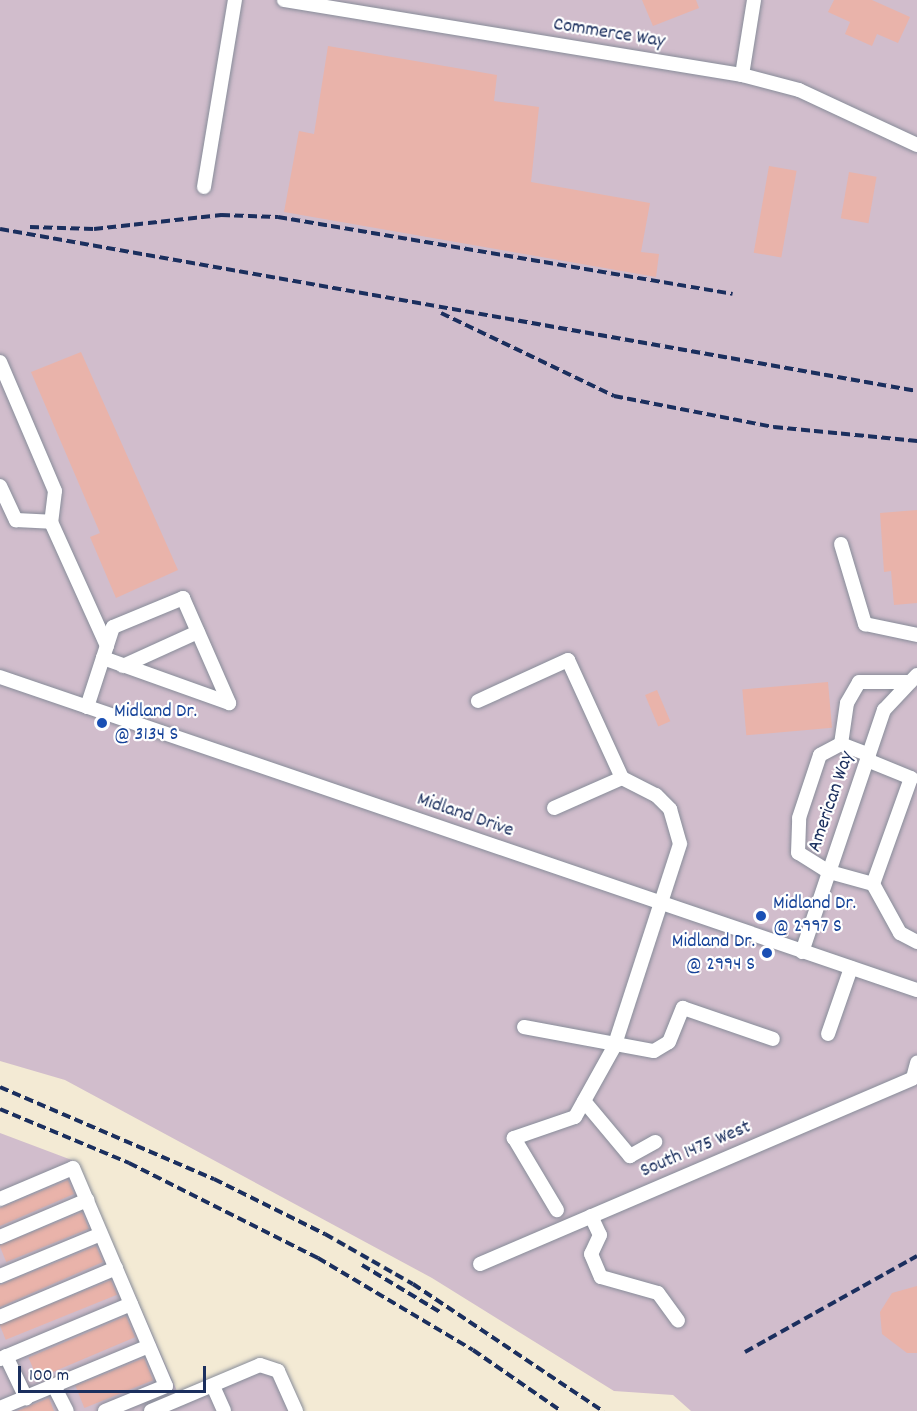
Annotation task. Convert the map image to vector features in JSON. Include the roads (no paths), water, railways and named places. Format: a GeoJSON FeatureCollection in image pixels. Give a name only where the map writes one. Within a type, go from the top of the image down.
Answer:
{"type":"FeatureCollection","features":[{"type":"Feature","properties":{"kind":"street"},"geometry":{"type":"LineString","coordinates":[[204,186],[235,0]]}},
{"type":"Feature","properties":{"kind":"street","name":"Commerce Way"},"geometry":{"type":"LineString","coordinates":[[284,0],[742,75],[799,90],[917,145]]}},
{"type":"Feature","properties":{"kind":"street"},"geometry":{"type":"LineString","coordinates":[[742,75],[754,0]]}},
{"type":"Feature","properties":{"kind":"street"},"geometry":{"type":"LineString","coordinates":[[0,362],[55,491],[51,522],[105,652],[123,666],[229,703],[183,598],[113,627],[105,652],[87,707]]}},
{"type":"Feature","properties":{"kind":"street"},"geometry":{"type":"LineString","coordinates":[[0,486],[16,520],[51,522]]}},
{"type":"Feature","properties":{"kind":"street"},"geometry":{"type":"LineString","coordinates":[[841,544],[865,624],[917,635]]}},
{"type":"Feature","properties":{"kind":"street"},"geometry":{"type":"LineString","coordinates":[[123,666],[198,632]]}},
{"type":"Feature","properties":{"kind":"street"},"geometry":{"type":"LineString","coordinates":[[478,701],[568,660],[622,778],[656,795],[670,810],[680,844],[664,905],[614,1047],[575,1118],[514,1138],[557,1210]]}},
{"type":"Feature","properties":{"kind":"street","name":"Midland Drive"},"geometry":{"type":"LineString","coordinates":[[0,677],[917,990]]}},
{"type":"Feature","properties":{"kind":"street"},"geometry":{"type":"LineString","coordinates":[[841,744],[847,703],[859,682],[913,678]]}},
{"type":"Feature","properties":{"kind":"street","name":"American Way"},"geometry":{"type":"LineString","coordinates":[[802,952],[884,710],[913,678]]}},
{"type":"Feature","properties":{"kind":"street"},"geometry":{"type":"LineString","coordinates":[[841,744],[911,778],[873,884]]}},
{"type":"Feature","properties":{"kind":"street"},"geometry":{"type":"LineString","coordinates":[[841,744],[820,755],[799,818],[798,853],[829,872],[873,884],[900,933],[917,942]]}},
{"type":"Feature","properties":{"kind":"street"},"geometry":{"type":"LineString","coordinates":[[554,808],[622,778]]}},
{"type":"Feature","properties":{"kind":"street"},"geometry":{"type":"LineString","coordinates":[[828,1034],[851,968]]}},
{"type":"Feature","properties":{"kind":"street"},"geometry":{"type":"LineString","coordinates":[[524,1027],[614,1047],[654,1051],[669,1042],[683,1008],[773,1039]]}},
{"type":"Feature","properties":{"kind":"street","name":"South 1475 West"},"geometry":{"type":"LineString","coordinates":[[480,1264],[913,1078],[917,1063]]}},
{"type":"Feature","properties":{"kind":"street"},"geometry":{"type":"LineString","coordinates":[[584,1101],[630,1156],[655,1142]]}},
{"type":"Feature","properties":{"kind":"street"},"geometry":{"type":"LineString","coordinates":[[0,1199],[73,1168],[166,1386],[105,1411]]}},
{"type":"Feature","properties":{"kind":"street"},"geometry":{"type":"LineString","coordinates":[[0,1237],[87,1200]]}},
{"type":"Feature","properties":{"kind":"street"},"geometry":{"type":"LineString","coordinates":[[591,1216],[600,1235],[591,1254],[602,1277],[658,1293],[678,1322]]}},
{"type":"Feature","properties":{"kind":"street"},"geometry":{"type":"LineString","coordinates":[[0,1276],[101,1234]]}},
{"type":"Feature","properties":{"kind":"street"},"geometry":{"type":"LineString","coordinates":[[0,1317],[116,1268]]}},
{"type":"Feature","properties":{"kind":"street"},"geometry":{"type":"LineString","coordinates":[[26,1398],[3,1358],[131,1304]]}},
{"type":"Feature","properties":{"kind":"street"},"geometry":{"type":"LineString","coordinates":[[0,1408],[149,1346]]}},
{"type":"Feature","properties":{"kind":"street"},"geometry":{"type":"LineString","coordinates":[[151,1411],[265,1365],[281,1375],[296,1411]]}},
{"type":"Feature","properties":{"kind":"street"},"geometry":{"type":"LineString","coordinates":[[54,1386],[67,1411]]}},
{"type":"Feature","properties":{"kind":"street"},"geometry":{"type":"LineString","coordinates":[[213,1386],[224,1411]]}},
{"type":"Feature","properties":{"kind":"railway"},"geometry":{"type":"LineString","coordinates":[[30,227],[94,229],[221,215],[278,217],[733,294]]}},
{"type":"Feature","properties":{"kind":"railway"},"geometry":{"type":"LineString","coordinates":[[0,229],[917,391]]}},
{"type":"Feature","properties":{"kind":"railway"},"geometry":{"type":"LineString","coordinates":[[441,313],[614,396],[774,427],[917,441]]}},
{"type":"Feature","properties":{"kind":"railway"},"geometry":{"type":"LineString","coordinates":[[0,1087],[214,1179],[325,1234],[413,1284],[603,1411]]}},
{"type":"Feature","properties":{"kind":"railway"},"geometry":{"type":"LineString","coordinates":[[0,1109],[129,1163],[318,1258],[473,1350],[561,1411]]}},
{"type":"Feature","properties":{"kind":"railway"},"geometry":{"type":"LineString","coordinates":[[745,1352],[917,1256]]}},
{"type":"Feature","properties":{"kind":"railway"},"geometry":{"type":"LineString","coordinates":[[362,1265],[440,1312]]}},
{"type":"Feature","properties":{"kind":"place","name":"Midland Dr. @ 3134 S"},"geometry":{"type":"Point","coordinates":[102,723]}},
{"type":"Feature","properties":{"kind":"place","name":"Midland Dr. @ 2997 S"},"geometry":{"type":"Point","coordinates":[761,916]}},
{"type":"Feature","properties":{"kind":"place","name":"Midland Dr. @ 2994 S"},"geometry":{"type":"Point","coordinates":[767,953]}}]}
